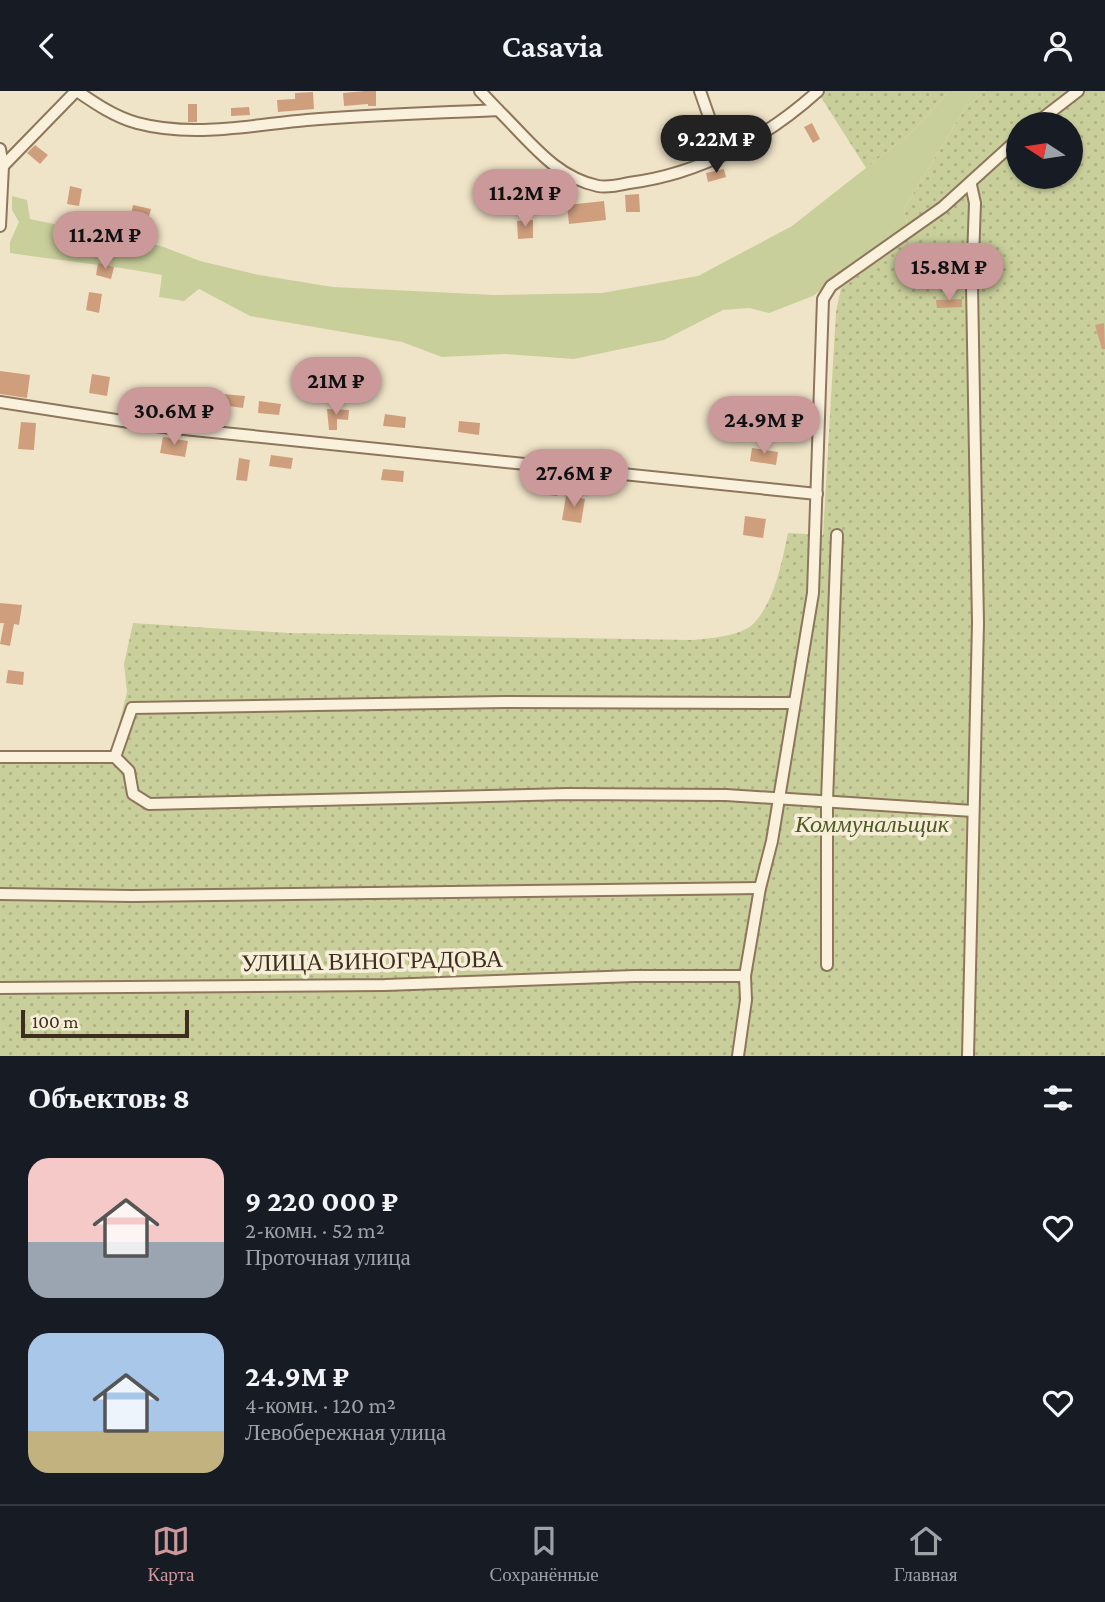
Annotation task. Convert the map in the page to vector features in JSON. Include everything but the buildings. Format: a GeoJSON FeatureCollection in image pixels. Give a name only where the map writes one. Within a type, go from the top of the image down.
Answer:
{"type":"FeatureCollection","features":[{"type":"Feature","properties":{"kind":"street"},"geometry":{"type":"LineString","coordinates":[[3,166],[76,91],[104,110],[136,123],[166,129],[206,130],[309,120],[498,110]]}},
{"type":"Feature","properties":{"kind":"street"},"geometry":{"type":"LineString","coordinates":[[480,91],[537,153],[570,176],[600,187],[646,181],[711,160],[784,122],[818,91]]}},
{"type":"Feature","properties":{"kind":"street"},"geometry":{"type":"LineString","coordinates":[[700,91],[714,131],[711,160]]}},
{"type":"Feature","properties":{"kind":"street"},"geometry":{"type":"LineString","coordinates":[[1050,112],[1078,91]]}},
{"type":"Feature","properties":{"kind":"street"},"geometry":{"type":"LineString","coordinates":[[0,149],[3,166],[0,226]]}},
{"type":"Feature","properties":{"kind":"street"},"geometry":{"type":"LineString","coordinates":[[738,1056],[746,1000],[746,976],[760,888],[772,841],[813,593],[823,299],[831,286],[921,224],[971,185],[1006,151]]}},
{"type":"Feature","properties":{"kind":"street"},"geometry":{"type":"LineString","coordinates":[[968,1056],[978,623],[972,286],[975,203],[971,185]]}},
{"type":"Feature","properties":{"kind":"street"},"geometry":{"type":"LineString","coordinates":[[0,402],[155,426],[817,493]]}},
{"type":"Feature","properties":{"kind":"street"},"geometry":{"type":"LineString","coordinates":[[827,965],[827,801],[837,535]]}},
{"type":"Feature","properties":{"kind":"street"},"geometry":{"type":"LineString","coordinates":[[115,757],[132,708],[505,702],[794,703]]}},
{"type":"Feature","properties":{"kind":"street"},"geometry":{"type":"LineString","coordinates":[[0,757],[115,757],[129,771],[133,794],[149,804],[568,794],[726,795],[973,811]]}},
{"type":"Feature","properties":{"kind":"street"},"geometry":{"type":"LineString","coordinates":[[0,894],[760,888]]}},
{"type":"Feature","properties":{"kind":"street","name":"УЛИЦА ВИНОГРАДОВА"},"geometry":{"type":"LineString","coordinates":[[0,988],[385,985],[634,976],[746,976]]}},
{"type":"Feature","properties":{"kind":"green space"},"geometry":{"type":"Polygon","coordinates":[[[817,91],[949,91],[913,131],[866,168],[817,91]]]}},
{"type":"Feature","properties":{"kind":"green space"},"geometry":{"type":"Polygon","coordinates":[[[949,91],[985,91],[966,107],[904,209],[907,224],[813,296],[769,313],[749,308],[723,310],[664,340],[574,359],[505,354],[442,357],[402,342],[250,316],[199,289],[184,301],[159,297],[162,275],[10,253],[10,242],[19,222],[12,210],[12,196],[27,200],[30,219],[161,246],[200,261],[259,275],[333,287],[495,295],[602,293],[698,276],[792,226],[913,131],[949,91]]]}},
{"type":"Feature","properties":{"kind":"green space","name":"Коммунальщик"},"geometry":{"type":"Polygon","coordinates":[[[985,91],[1105,91],[1105,1056],[0,1056],[0,764],[109,764],[127,692],[124,664],[133,623],[289,633],[692,640],[733,634],[748,628],[767,604],[780,568],[788,533],[823,535],[836,312],[841,288],[910,238],[904,209],[966,107],[985,91]]]}}]}
